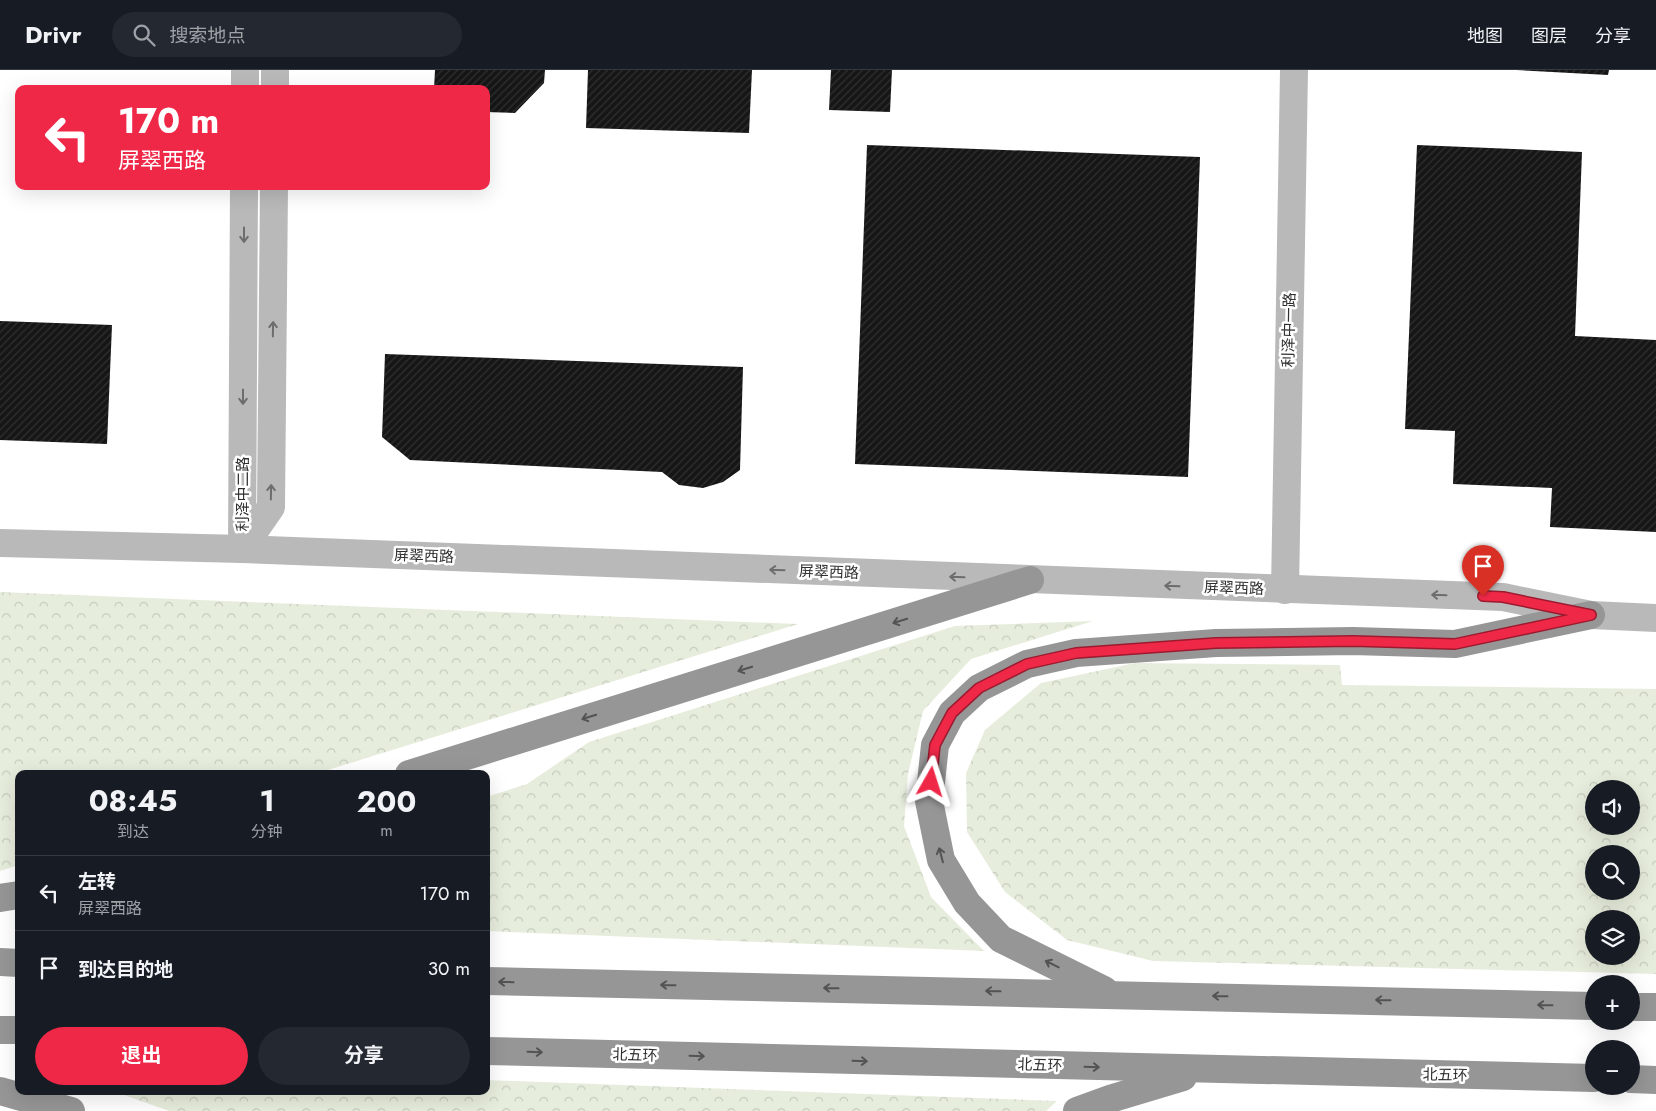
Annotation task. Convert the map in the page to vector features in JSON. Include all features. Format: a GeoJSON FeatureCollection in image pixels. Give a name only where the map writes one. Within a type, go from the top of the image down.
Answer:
{"type":"FeatureCollection","features":[{"type":"Feature","properties":{"kind":"highway"},"geometry":{"type":"LineString","coordinates":[[422,770],[1030,580]]}},
{"type":"Feature","properties":{"kind":"highway"},"geometry":{"type":"LineString","coordinates":[[1112,994],[1001,940],[967,903],[941,860],[929,801],[935,745],[952,713],[979,688],[1027,664],[1076,653],[1216,643],[1353,641],[1455,644],[1591,615]]}},
{"type":"Feature","properties":{"kind":"highway"},"geometry":{"type":"LineString","coordinates":[[0,898],[15,896]]}},
{"type":"Feature","properties":{"kind":"highway"},"geometry":{"type":"LineString","coordinates":[[0,962],[15,963]]}},
{"type":"Feature","properties":{"kind":"highway"},"geometry":{"type":"LineString","coordinates":[[490,981],[1585,1006]]}},
{"type":"Feature","properties":{"kind":"highway"},"geometry":{"type":"LineString","coordinates":[[1640,1007],[1656,1008]]}},
{"type":"Feature","properties":{"kind":"highway"},"geometry":{"type":"LineString","coordinates":[[0,1030],[15,1030]]}},
{"type":"Feature","properties":{"kind":"highway","name":"北五环"},"geometry":{"type":"LineString","coordinates":[[490,1050],[1208,1070],[1585,1078]]}},
{"type":"Feature","properties":{"kind":"highway"},"geometry":{"type":"LineString","coordinates":[[1077,1111],[1110,1099],[1208,1070]]}},
{"type":"Feature","properties":{"kind":"highway"},"geometry":{"type":"LineString","coordinates":[[1640,1079],[1656,1080]]}},
{"type":"Feature","properties":{"kind":"highway"},"geometry":{"type":"LineString","coordinates":[[0,1091],[71,1111]]}},
{"type":"Feature","properties":{"kind":"street"},"geometry":{"type":"LineString","coordinates":[[245,70],[245,85]]}},
{"type":"Feature","properties":{"kind":"street"},"geometry":{"type":"LineString","coordinates":[[275,70],[275,85]]}},
{"type":"Feature","properties":{"kind":"street","name":"利泽中一路"},"geometry":{"type":"LineString","coordinates":[[1285,590],[1294,70]]}},
{"type":"Feature","properties":{"kind":"street","name":"利泽中二路"},"geometry":{"type":"LineString","coordinates":[[242,549],[244,190]]}},
{"type":"Feature","properties":{"kind":"street","name":"利泽中二路"},"geometry":{"type":"LineString","coordinates":[[242,549],[271,507],[274,190]]}},
{"type":"Feature","properties":{"kind":"street","name":"屏翠西路"},"geometry":{"type":"LineString","coordinates":[[0,542],[242,549],[1503,597],[1591,615],[1656,618]]}},
{"type":"Feature","properties":{"kind":"green space"},"geometry":{"type":"Polygon","coordinates":[[[0,592],[798,624],[328,770],[15,770],[15,866],[0,871],[0,592]]]}},
{"type":"Feature","properties":{"kind":"green space"},"geometry":{"type":"Polygon","coordinates":[[[1093,621],[971,659],[923,711],[908,774],[904,826],[931,897],[984,951],[490,931],[490,796],[527,784],[589,742],[955,626],[1093,621]]]}},
{"type":"Feature","properties":{"kind":"green space"},"geometry":{"type":"Polygon","coordinates":[[[1135,663],[1340,665],[1342,685],[1656,689],[1656,974],[1153,961],[1067,940],[1005,892],[967,832],[966,773],[985,730],[1041,683],[1135,663]]]}},
{"type":"Feature","properties":{"kind":"green space"},"geometry":{"type":"Polygon","coordinates":[[[490,1080],[1057,1101],[1046,1111],[169,1111],[124,1095],[490,1095],[490,1080]]]}},
{"type":"Feature","properties":{"kind":"building"},"geometry":{"type":"Polygon","coordinates":[[[435,70],[545,70],[544,83],[515,113],[490,112],[490,85],[434,85],[435,70]]]}},
{"type":"Feature","properties":{"kind":"building"},"geometry":{"type":"Polygon","coordinates":[[[588,70],[752,70],[749,133],[586,128],[588,70]]]}},
{"type":"Feature","properties":{"kind":"building"},"geometry":{"type":"Polygon","coordinates":[[[831,70],[892,70],[890,112],[829,110],[831,70]]]}},
{"type":"Feature","properties":{"kind":"building"},"geometry":{"type":"Polygon","coordinates":[[[1516,70],[1609,70],[1608,75],[1516,70]]]}},
{"type":"Feature","properties":{"kind":"building"},"geometry":{"type":"Polygon","coordinates":[[[867,145],[1200,157],[1188,477],[855,464],[867,145]]]}},
{"type":"Feature","properties":{"kind":"building"},"geometry":{"type":"Polygon","coordinates":[[[1417,145],[1582,152],[1575,336],[1656,340],[1656,532],[1550,527],[1552,488],[1453,484],[1455,431],[1405,429],[1417,145]]]}},
{"type":"Feature","properties":{"kind":"building"},"geometry":{"type":"Polygon","coordinates":[[[0,321],[112,325],[107,444],[0,440],[0,321]]]}},
{"type":"Feature","properties":{"kind":"building"},"geometry":{"type":"Polygon","coordinates":[[[385,354],[743,367],[740,470],[723,482],[703,488],[679,485],[662,472],[410,460],[382,437],[385,354]]]}},
{"type":"Feature","properties":{"kind":"route"},"geometry":{"type":"LineString","coordinates":[[931,782],[935,745],[952,713],[979,688],[1027,664],[1076,653],[1216,643],[1353,641],[1455,644],[1591,615],[1503,597],[1483,596]]}}]}
